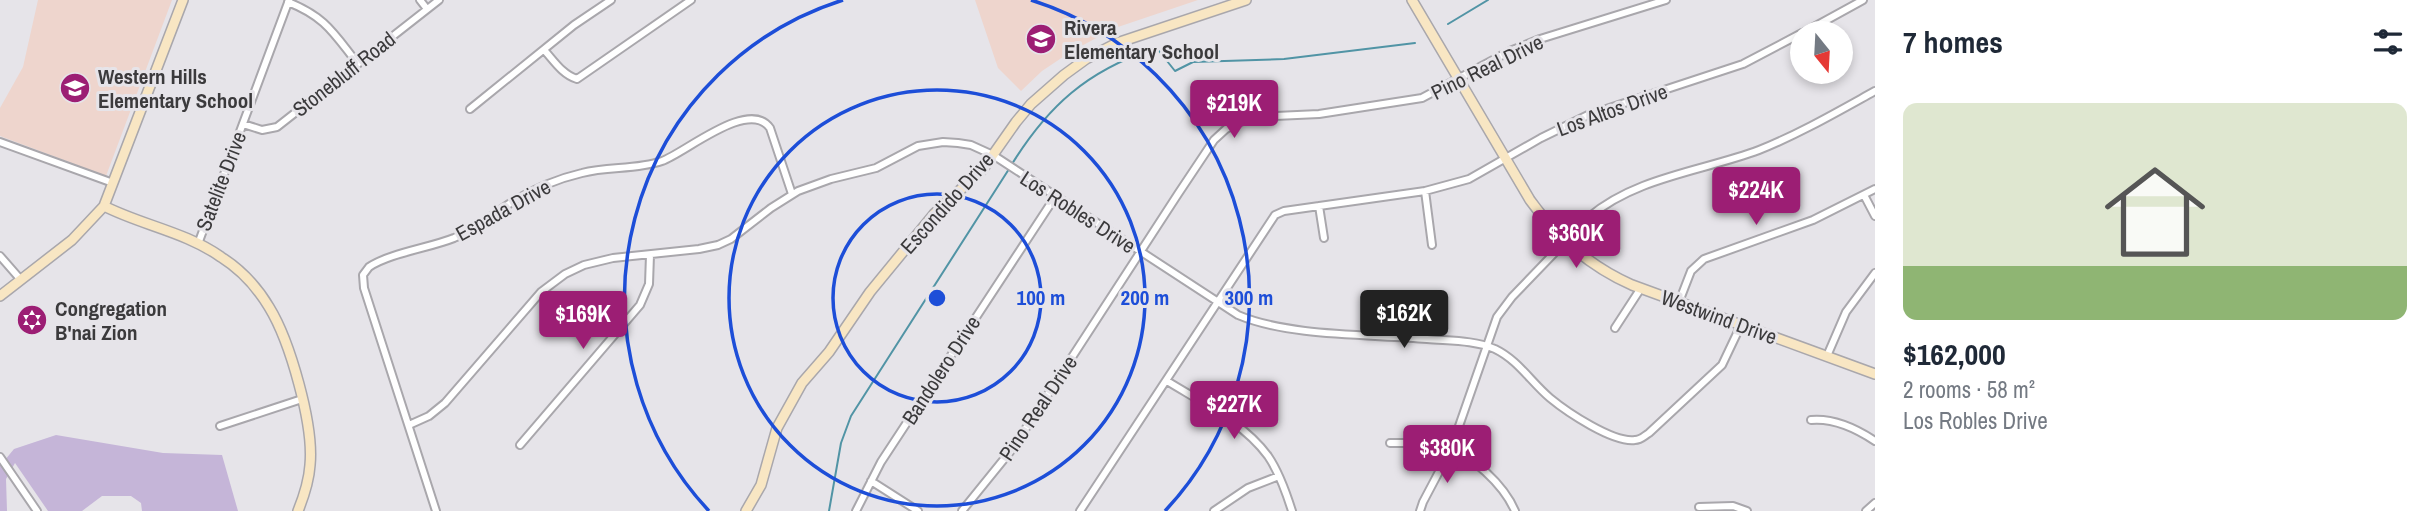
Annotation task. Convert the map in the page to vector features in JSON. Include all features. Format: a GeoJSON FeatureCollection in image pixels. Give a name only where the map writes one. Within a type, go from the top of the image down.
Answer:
{"type":"FeatureCollection","features":[{"type":"Feature","properties":{"kind":"street"},"geometry":{"type":"LineString","coordinates":[[1,292],[21,281],[72,240],[104,206],[183,0]]}},
{"type":"Feature","properties":{"kind":"street"},"geometry":{"type":"LineString","coordinates":[[420,0],[427,9]]}},
{"type":"Feature","properties":{"kind":"street","name":"Stonebluff Road"},"geometry":{"type":"LineString","coordinates":[[243,124],[262,130],[277,127],[439,0]]}},
{"type":"Feature","properties":{"kind":"street"},"geometry":{"type":"LineString","coordinates":[[470,109],[575,25],[611,0]]}},
{"type":"Feature","properties":{"kind":"street"},"geometry":{"type":"LineString","coordinates":[[545,51],[569,77],[577,79],[691,0]]}},
{"type":"Feature","properties":{"kind":"street","name":"Escondido Drive"},"geometry":{"type":"LineString","coordinates":[[746,511],[761,485],[777,428],[797,389],[829,352],[863,300],[934,214],[974,179],[1031,104],[1063,75],[1086,59],[1135,36],[1247,0]]}},
{"type":"Feature","properties":{"kind":"street","name":"Westwind Drive"},"geometry":{"type":"LineString","coordinates":[[1412,0],[1545,221],[1564,241],[1602,270],[1641,288],[1875,374]]}},
{"type":"Feature","properties":{"kind":"street","name":"Pino Real Drive"},"geometry":{"type":"LineString","coordinates":[[962,511],[1013,448],[1214,140],[1237,122],[1255,117],[1295,116],[1428,96],[1504,54],[1540,39],[1666,0]]}},
{"type":"Feature","properties":{"kind":"street","name":"Los Altos Drive"},"geometry":{"type":"LineString","coordinates":[[1825,21],[1863,0]]}},
{"type":"Feature","properties":{"kind":"street"},"geometry":{"type":"LineString","coordinates":[[289,1],[309,10],[323,21],[358,64]]}},
{"type":"Feature","properties":{"kind":"street","name":"Satelite Drive"},"geometry":{"type":"LineString","coordinates":[[198,244],[289,1]]}},
{"type":"Feature","properties":{"kind":"street","name":"Los Altos Drive"},"geometry":{"type":"LineString","coordinates":[[1080,511],[1275,215],[1284,211],[1424,191],[1469,179],[1588,115],[1742,64],[1790,40]]}},
{"type":"Feature","properties":{"kind":"street"},"geometry":{"type":"LineString","coordinates":[[1420,511],[1451,450],[1492,329],[1502,310],[1589,217],[1617,197],[1639,187],[1760,149],[1791,136],[1875,91]]}},
{"type":"Feature","properties":{"kind":"street","name":"Espada Drive"},"geometry":{"type":"LineString","coordinates":[[436,511],[364,288],[363,275],[373,264],[468,232],[525,194],[546,184],[584,172],[661,162],[710,133],[752,119],[763,121],[770,128],[792,194]]}},
{"type":"Feature","properties":{"kind":"street"},"geometry":{"type":"LineString","coordinates":[[0,142],[113,183]]}},
{"type":"Feature","properties":{"kind":"street","name":"Los Robles Drive"},"geometry":{"type":"LineString","coordinates":[[409,425],[429,416],[445,403],[520,315],[553,282],[584,265],[601,260],[699,250],[718,245],[731,239],[792,194],[831,179],[876,168],[918,146],[928,144],[958,142],[993,155],[1238,315],[1276,327],[1456,341],[1486,346],[1507,357],[1550,398],[1572,414],[1620,438],[1636,440],[1649,433],[1717,371],[1730,353],[1741,325]]}},
{"type":"Feature","properties":{"kind":"street"},"geometry":{"type":"LineString","coordinates":[[1679,302],[1691,271],[1704,259],[1813,220],[1875,189]]}},
{"type":"Feature","properties":{"kind":"street"},"geometry":{"type":"LineString","coordinates":[[1424,191],[1432,245]]}},
{"type":"Feature","properties":{"kind":"street"},"geometry":{"type":"LineString","coordinates":[[1864,195],[1875,215]]}},
{"type":"Feature","properties":{"kind":"street","name":"Bandolero Drive"},"geometry":{"type":"LineString","coordinates":[[856,511],[871,481],[1055,197]]}},
{"type":"Feature","properties":{"kind":"street"},"geometry":{"type":"LineString","coordinates":[[104,206],[198,244],[234,266],[268,305],[281,333],[310,431],[309,480],[298,511]]}},
{"type":"Feature","properties":{"kind":"street"},"geometry":{"type":"LineString","coordinates":[[1319,206],[1324,239]]}},
{"type":"Feature","properties":{"kind":"street"},"geometry":{"type":"LineString","coordinates":[[520,446],[639,305],[649,284],[650,255]]}},
{"type":"Feature","properties":{"kind":"street"},"geometry":{"type":"LineString","coordinates":[[0,256],[21,281]]}},
{"type":"Feature","properties":{"kind":"street"},"geometry":{"type":"LineString","coordinates":[[1827,356],[1846,312],[1875,273]]}},
{"type":"Feature","properties":{"kind":"street"},"geometry":{"type":"LineString","coordinates":[[1615,328],[1641,288]]}},
{"type":"Feature","properties":{"kind":"street"},"geometry":{"type":"LineString","coordinates":[[1167,381],[1244,432],[1265,453],[1279,476],[1292,511]]}},
{"type":"Feature","properties":{"kind":"street"},"geometry":{"type":"LineString","coordinates":[[220,426],[302,399]]}},
{"type":"Feature","properties":{"kind":"street"},"geometry":{"type":"LineString","coordinates":[[1811,420],[1832,421],[1853,428],[1875,441]]}},
{"type":"Feature","properties":{"kind":"street"},"geometry":{"type":"LineString","coordinates":[[1390,443],[1444,446],[1465,456],[1495,483],[1515,511]]}},
{"type":"Feature","properties":{"kind":"street"},"geometry":{"type":"LineString","coordinates":[[0,457],[37,511]]}},
{"type":"Feature","properties":{"kind":"street"},"geometry":{"type":"LineString","coordinates":[[1214,511],[1248,488],[1279,476]]}},
{"type":"Feature","properties":{"kind":"street"},"geometry":{"type":"LineString","coordinates":[[871,481],[918,511]]}},
{"type":"Feature","properties":{"kind":"street"},"geometry":{"type":"LineString","coordinates":[[1866,511],[1875,503]]}},
{"type":"Feature","properties":{"kind":"street"},"geometry":{"type":"LineString","coordinates":[[1699,507],[1733,506],[1747,511]]}},
{"type":"Feature","properties":{"kind":"shaded area","name":"Western Hills Elementary School"},"geometry":{"type":"Polygon","coordinates":[[[38,0],[172,0],[106,176],[0,136],[0,108],[23,67],[38,0]]]}},
{"type":"Feature","properties":{"kind":"shaded area","name":"Rivera Elementary School"},"geometry":{"type":"Polygon","coordinates":[[[975,0],[1198,0],[1115,28],[1042,71],[1021,91],[998,68],[975,0]]]}},
{"type":"Feature","properties":{"kind":"shaded area"},"geometry":{"type":"Polygon","coordinates":[[[56,435],[163,453],[222,455],[238,511],[142,511],[141,503],[131,496],[102,496],[82,511],[48,511],[15,463],[6,479],[7,511],[0,511],[0,466],[14,449],[56,435]]]}},
{"type":"Feature","properties":{"kind":"waterway"},"geometry":{"type":"LineString","coordinates":[[1448,24],[1488,0]]}},
{"type":"Feature","properties":{"kind":"waterway"},"geometry":{"type":"LineString","coordinates":[[1012,164],[1040,125],[1071,93],[1108,68],[1153,49],[1159,51],[1175,71],[1193,62],[1284,59],[1415,43]]}},
{"type":"Feature","properties":{"kind":"waterway"},"geometry":{"type":"LineString","coordinates":[[829,511],[841,443],[851,416],[1009,169]]}},
{"type":"Feature","properties":{"kind":"place","name":"Rivera Elementary School"},"geometry":{"type":"Point","coordinates":[1041,39]}},
{"type":"Feature","properties":{"kind":"place","name":"Western Hills Elementary School"},"geometry":{"type":"Point","coordinates":[75,88]}},
{"type":"Feature","properties":{"kind":"place","name":"Congregation B'nai Zion"},"geometry":{"type":"Point","coordinates":[32,320]}}]}
